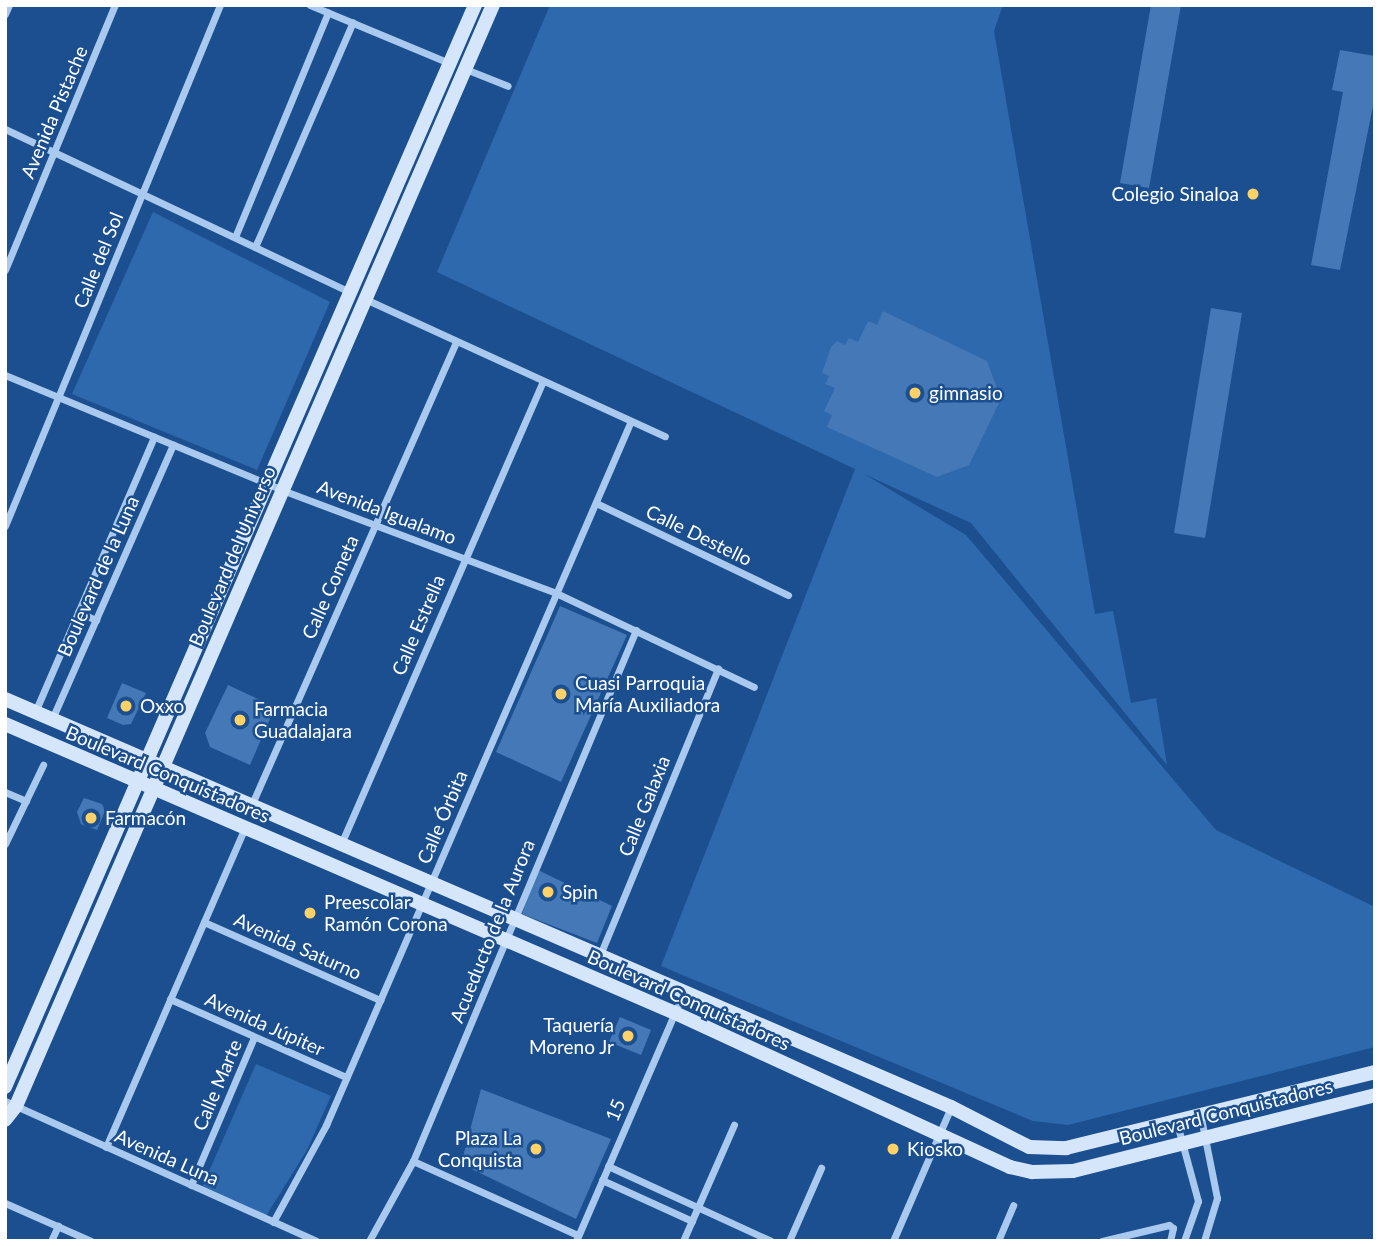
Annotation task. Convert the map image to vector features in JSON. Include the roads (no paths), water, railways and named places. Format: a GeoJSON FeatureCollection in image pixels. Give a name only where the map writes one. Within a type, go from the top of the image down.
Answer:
{"type":"FeatureCollection","features":[{"type":"Feature","properties":{"kind":"street"},"geometry":{"type":"LineString","coordinates":[[5,14],[9,5]]}},
{"type":"Feature","properties":{"kind":"street","name":"Avenida Pistache"},"geometry":{"type":"LineString","coordinates":[[5,270],[116,5]]}},
{"type":"Feature","properties":{"kind":"street","name":"Calle del Sol"},"geometry":{"type":"LineString","coordinates":[[5,526],[220,5]]}},
{"type":"Feature","properties":{"kind":"street"},"geometry":{"type":"LineString","coordinates":[[310,5],[508,86]]}},
{"type":"Feature","properties":{"kind":"street","name":"Boulevard del Universo"},"geometry":{"type":"LineString","coordinates":[[5,1087],[136,780],[475,5]]}},
{"type":"Feature","properties":{"kind":"street","name":"Boulevard del Universo"},"geometry":{"type":"LineString","coordinates":[[5,1120],[493,5]]}},
{"type":"Feature","properties":{"kind":"street"},"geometry":{"type":"LineString","coordinates":[[235,237],[328,13]]}},
{"type":"Feature","properties":{"kind":"street"},"geometry":{"type":"LineString","coordinates":[[256,247],[353,22]]}},
{"type":"Feature","properties":{"kind":"street"},"geometry":{"type":"LineString","coordinates":[[5,129],[456,342],[665,436]]}},
{"type":"Feature","properties":{"kind":"street","name":"Calle Cometa"},"geometry":{"type":"LineString","coordinates":[[251,806],[456,342]]}},
{"type":"Feature","properties":{"kind":"street","name":"Avenida Igualamo"},"geometry":{"type":"LineString","coordinates":[[5,375],[282,490],[556,593],[754,687]]}},
{"type":"Feature","properties":{"kind":"street","name":"Calle Estrella"},"geometry":{"type":"LineString","coordinates":[[341,844],[543,381]]}},
{"type":"Feature","properties":{"kind":"street","name":"Calle Órbita"},"geometry":{"type":"LineString","coordinates":[[273,1222],[312,1153],[346,1077],[631,421]]}},
{"type":"Feature","properties":{"kind":"street","name":"Boulevard de la Luna"},"geometry":{"type":"LineString","coordinates":[[35,712],[154,437]]}},
{"type":"Feature","properties":{"kind":"street","name":"Boulevard de la Luna"},"geometry":{"type":"LineString","coordinates":[[52,719],[173,445]]}},
{"type":"Feature","properties":{"kind":"street","name":"Calle Destello"},"geometry":{"type":"LineString","coordinates":[[596,503],[788,595]]}},
{"type":"Feature","properties":{"kind":"street"},"geometry":{"type":"LineString","coordinates":[[78,612],[96,620]]}},
{"type":"Feature","properties":{"kind":"street"},"geometry":{"type":"LineString","coordinates":[[205,622],[221,630]]}},
{"type":"Feature","properties":{"kind":"street","name":"Acueducto de la Aurora"},"geometry":{"type":"LineString","coordinates":[[369,1241],[413,1161],[636,630]]}},
{"type":"Feature","properties":{"kind":"street","name":"Calle Galaxia"},"geometry":{"type":"LineString","coordinates":[[600,955],[718,668]]}},
{"type":"Feature","properties":{"kind":"street","name":"Boulevard Conquistadores"},"geometry":{"type":"LineString","coordinates":[[5,699],[951,1107],[1029,1147],[1047,1149],[1375,1072]]}},
{"type":"Feature","properties":{"kind":"street","name":"Boulevard Conquistadores"},"geometry":{"type":"LineString","coordinates":[[5,724],[675,1013],[1010,1167],[1051,1173],[1375,1095]]}},
{"type":"Feature","properties":{"kind":"street"},"geometry":{"type":"LineString","coordinates":[[5,844],[43,765]]}},
{"type":"Feature","properties":{"kind":"street"},"geometry":{"type":"LineString","coordinates":[[5,792],[26,801]]}},
{"type":"Feature","properties":{"kind":"street"},"geometry":{"type":"LineString","coordinates":[[106,1147],[245,828]]}},
{"type":"Feature","properties":{"kind":"street","name":"Avenida Saturno"},"geometry":{"type":"LineString","coordinates":[[204,922],[380,1000]]}},
{"type":"Feature","properties":{"kind":"street","name":"15"},"geometry":{"type":"LineString","coordinates":[[577,1238],[684,991]]}},
{"type":"Feature","properties":{"kind":"street","name":"Avenida Júpiter"},"geometry":{"type":"LineString","coordinates":[[170,999],[346,1077]]}},
{"type":"Feature","properties":{"kind":"street","name":"Calle Marte"},"geometry":{"type":"LineString","coordinates":[[191,1185],[254,1037]]}},
{"type":"Feature","properties":{"kind":"street","name":"Avenida Luna"},"geometry":{"type":"LineString","coordinates":[[11,1104],[316,1241]]}},
{"type":"Feature","properties":{"kind":"street"},"geometry":{"type":"LineString","coordinates":[[893,1241],[951,1107]]}},
{"type":"Feature","properties":{"kind":"street"},"geometry":{"type":"LineString","coordinates":[[1200,1113],[1217,1181],[1216,1209],[1204,1241]]}},
{"type":"Feature","properties":{"kind":"street"},"geometry":{"type":"LineString","coordinates":[[1176,1119],[1197,1189],[1197,1211],[1184,1241]]}},
{"type":"Feature","properties":{"kind":"street"},"geometry":{"type":"LineString","coordinates":[[683,1241],[734,1125]]}},
{"type":"Feature","properties":{"kind":"street"},"geometry":{"type":"LineString","coordinates":[[413,1161],[577,1238]]}},
{"type":"Feature","properties":{"kind":"street"},"geometry":{"type":"LineString","coordinates":[[608,1166],[771,1241]]}},
{"type":"Feature","properties":{"kind":"street"},"geometry":{"type":"LineString","coordinates":[[789,1241],[821,1168]]}},
{"type":"Feature","properties":{"kind":"street"},"geometry":{"type":"LineString","coordinates":[[602,1180],[692,1221]]}},
{"type":"Feature","properties":{"kind":"street"},"geometry":{"type":"LineString","coordinates":[[5,1203],[91,1241]]}},
{"type":"Feature","properties":{"kind":"street"},"geometry":{"type":"LineString","coordinates":[[998,1241],[1013,1205]]}},
{"type":"Feature","properties":{"kind":"street"},"geometry":{"type":"LineString","coordinates":[[1197,1211],[1216,1209]]}},
{"type":"Feature","properties":{"kind":"street"},"geometry":{"type":"LineString","coordinates":[[1102,1241],[1168,1225],[1173,1228],[1170,1241]]}},
{"type":"Feature","properties":{"kind":"street"},"geometry":{"type":"LineString","coordinates":[[51,1241],[58,1226]]}},
{"type":"Feature","properties":{"kind":"place","name":"Colegio Sinaloa"},"geometry":{"type":"Point","coordinates":[1253,194]}},
{"type":"Feature","properties":{"kind":"place","name":"gimnasio"},"geometry":{"type":"Point","coordinates":[915,393]}},
{"type":"Feature","properties":{"kind":"place","name":"Cuasi Parroquia María Auxiliadora"},"geometry":{"type":"Point","coordinates":[561,694]}},
{"type":"Feature","properties":{"kind":"place","name":"Oxxo"},"geometry":{"type":"Point","coordinates":[126,706]}},
{"type":"Feature","properties":{"kind":"place","name":"Farmacia Guadalajara"},"geometry":{"type":"Point","coordinates":[240,720]}},
{"type":"Feature","properties":{"kind":"place","name":"Farmacón"},"geometry":{"type":"Point","coordinates":[91,818]}},
{"type":"Feature","properties":{"kind":"place","name":"Spin"},"geometry":{"type":"Point","coordinates":[548,892]}},
{"type":"Feature","properties":{"kind":"place","name":"Preescolar Ramón Corona"},"geometry":{"type":"Point","coordinates":[310,913]}},
{"type":"Feature","properties":{"kind":"place","name":"Taquería Moreno Jr"},"geometry":{"type":"Point","coordinates":[628,1036]}},
{"type":"Feature","properties":{"kind":"place","name":"Plaza La Conquista"},"geometry":{"type":"Point","coordinates":[536,1149]}},
{"type":"Feature","properties":{"kind":"place","name":"Kiosko"},"geometry":{"type":"Point","coordinates":[893,1149]}}]}
